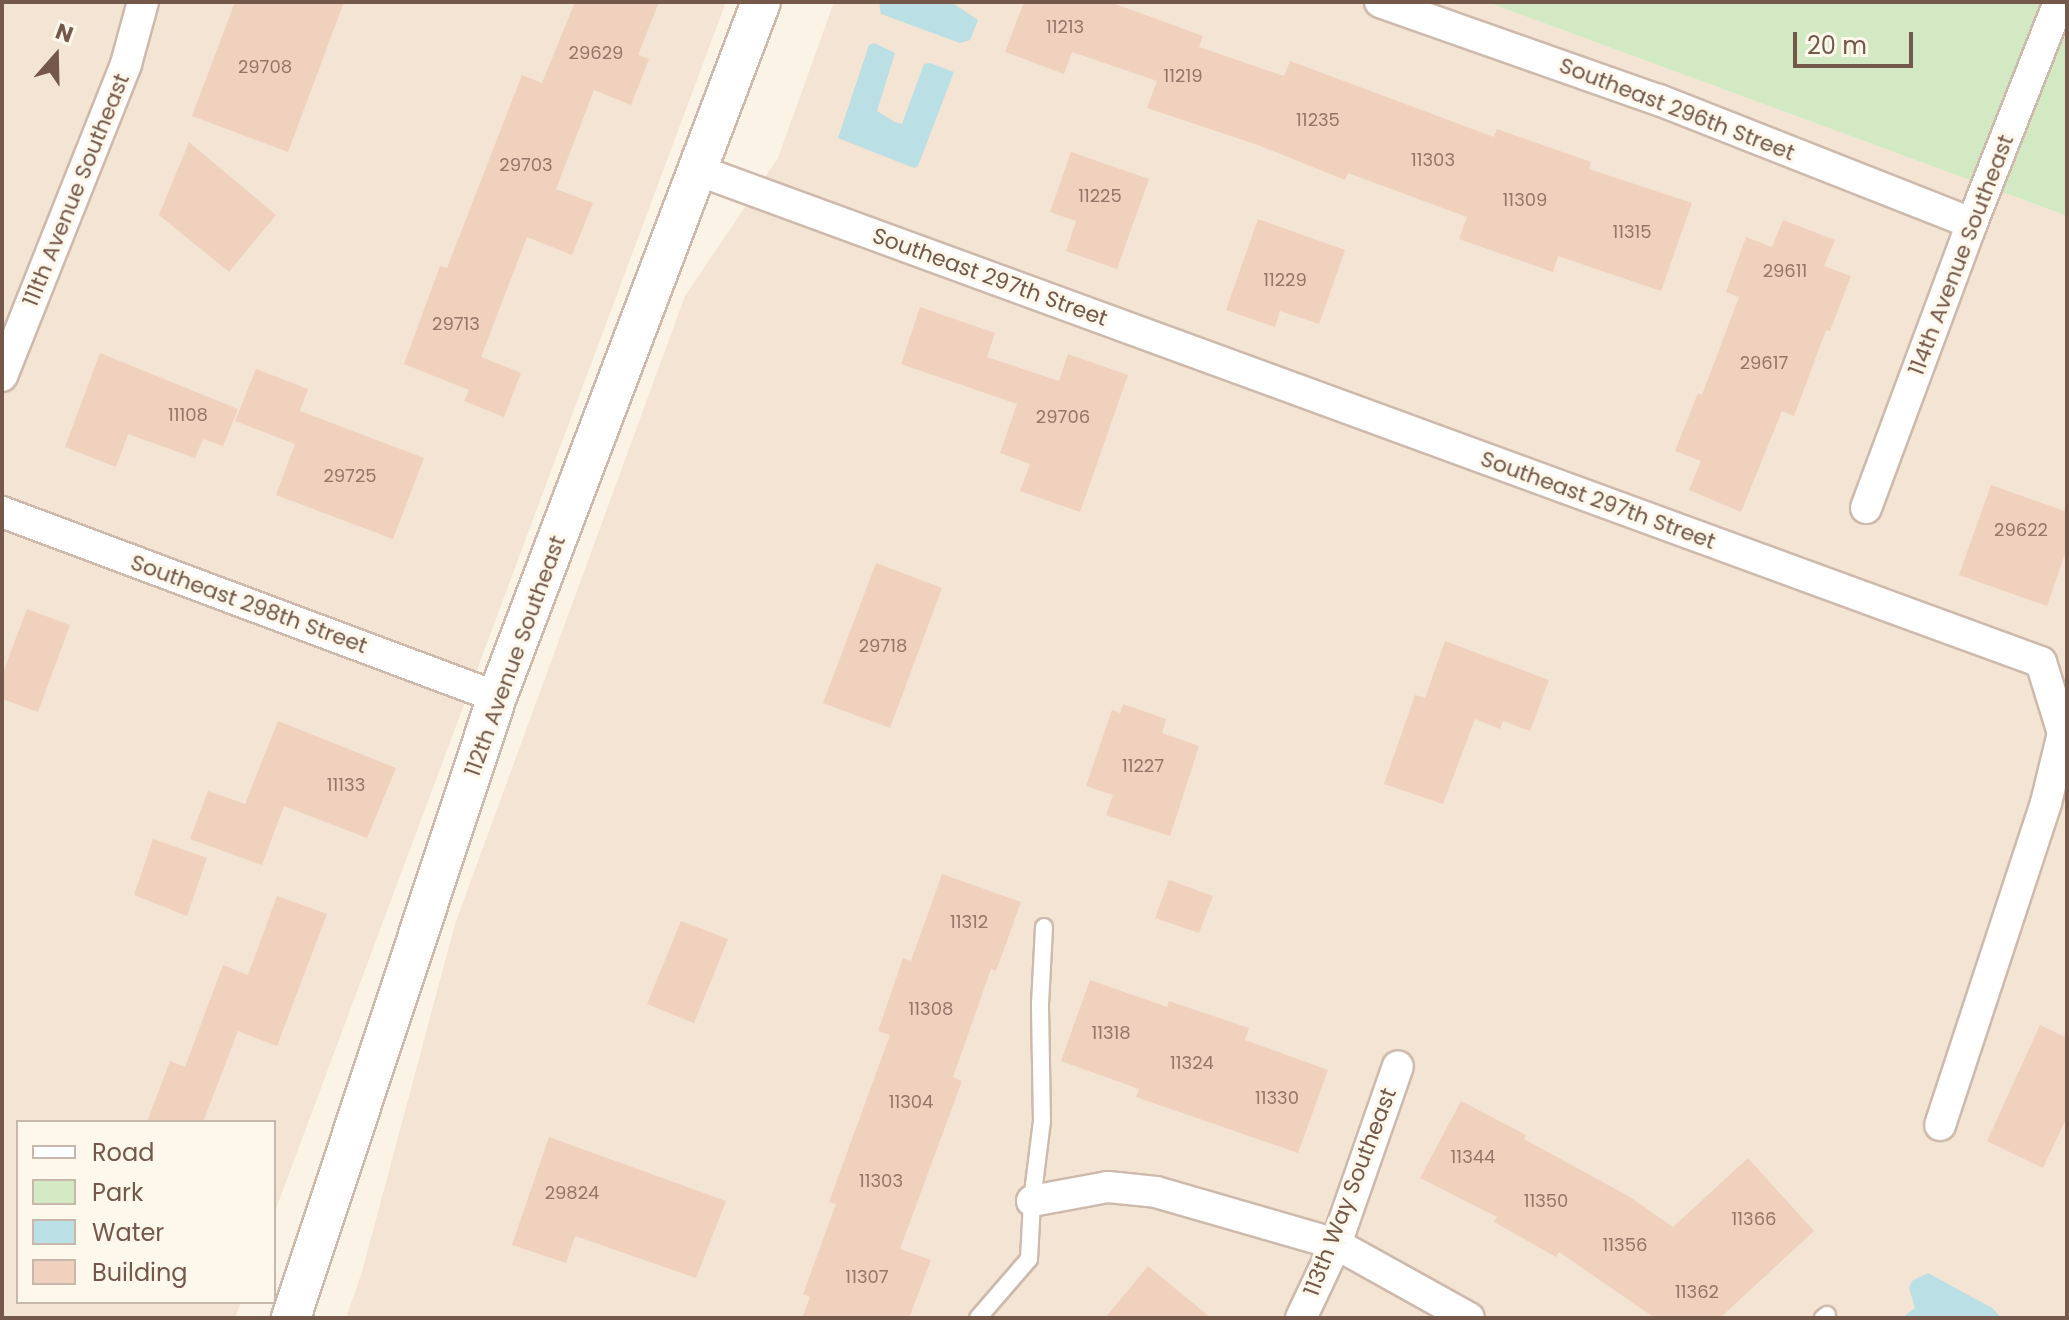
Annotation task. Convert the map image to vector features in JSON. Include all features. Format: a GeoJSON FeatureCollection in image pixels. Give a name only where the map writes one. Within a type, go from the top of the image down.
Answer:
{"type":"FeatureCollection","features":[{"type":"Feature","properties":{"kind":"street","name":"111th Avenue Southeast"},"geometry":{"type":"LineString","coordinates":[[2,376],[126,64],[143,2]]}},
{"type":"Feature","properties":{"kind":"street","name":"112th Avenue Southeast"},"geometry":{"type":"LineString","coordinates":[[291,1318],[497,697],[700,171],[761,2]]}},
{"type":"Feature","properties":{"kind":"street","name":"Southeast 296th Street"},"geometry":{"type":"LineString","coordinates":[[1380,2],[1659,100],[1972,223]]}},
{"type":"Feature","properties":{"kind":"street","name":"114th Avenue Southeast"},"geometry":{"type":"LineString","coordinates":[[1866,508],[1972,223],[2059,2]]}},
{"type":"Feature","properties":{"kind":"street","name":"Southeast 297th Street"},"geometry":{"type":"LineString","coordinates":[[700,171],[2041,662],[2063,733],[2046,803],[1940,1125]]}},
{"type":"Feature","properties":{"kind":"street","name":"Southeast 298th Street"},"geometry":{"type":"LineString","coordinates":[[2,512],[497,697]]}},
{"type":"Feature","properties":{"kind":"street","name":"113th Way Southeast"},"geometry":{"type":"LineString","coordinates":[[1301,1318],[1336,1244],[1398,1066]]}},
{"type":"Feature","properties":{"kind":"street"},"geometry":{"type":"LineString","coordinates":[[1032,1201],[1108,1187],[1156,1192],[1336,1244],[1469,1318]]}},
{"type":"Feature","properties":{"kind":"lane"},"geometry":{"type":"LineString","coordinates":[[978,1318],[1029,1259],[1032,1201],[1042,1121],[1040,1004],[1044,927]]}},
{"type":"Feature","properties":{"kind":"shaded area"},"geometry":{"type":"Polygon","coordinates":[[[2,2],[726,2],[276,1209],[276,1120],[16,1120],[16,1304],[240,1304],[235,1318],[2,1318],[2,2]]]}},
{"type":"Feature","properties":{"kind":"shaded area"},"geometry":{"type":"Polygon","coordinates":[[[834,2],[1487,2],[2067,216],[2067,1318],[346,1318],[362,1272],[455,924],[685,296],[778,158],[834,2]]]}},
{"type":"Feature","properties":{"kind":"green space"},"geometry":{"type":"Polygon","coordinates":[[[1487,2],[2067,2],[2067,216],[1487,2]]]}},
{"type":"Feature","properties":{"kind":"water"},"geometry":{"type":"Polygon","coordinates":[[[879,2],[951,2],[978,20],[970,40],[960,43],[881,14],[879,2]]]}},
{"type":"Feature","properties":{"kind":"water"},"geometry":{"type":"Polygon","coordinates":[[[874,43],[895,53],[877,111],[895,122],[902,124],[924,64],[930,63],[954,72],[918,166],[914,168],[838,138],[869,45],[874,43]]]}},
{"type":"Feature","properties":{"kind":"water"},"geometry":{"type":"Polygon","coordinates":[[[1928,1273],[1992,1308],[2002,1318],[1902,1318],[1915,1308],[1909,1288],[1912,1281],[1928,1273]]]}},
{"type":"Feature","properties":{"kind":"building"},"geometry":{"type":"Polygon","coordinates":[[[235,2],[344,2],[288,152],[192,116],[235,2]]]}},
{"type":"Feature","properties":{"kind":"building"},"geometry":{"type":"Polygon","coordinates":[[[575,2],[659,2],[638,55],[649,59],[631,105],[594,90],[556,189],[593,203],[572,255],[527,237],[481,357],[521,373],[504,417],[464,401],[469,390],[404,364],[440,266],[447,268],[522,75],[542,83],[575,2]]]}},
{"type":"Feature","properties":{"kind":"building"},"geometry":{"type":"Polygon","coordinates":[[[1024,2],[1110,2],[1203,36],[1199,47],[1284,76],[1290,61],[1494,137],[1497,129],[1591,162],[1589,169],[1692,203],[1661,291],[1558,256],[1553,272],[1459,239],[1467,217],[1348,173],[1345,180],[1258,145],[1147,108],[1157,81],[1072,52],[1064,74],[1005,52],[1024,2]]]}},
{"type":"Feature","properties":{"kind":"building"},"geometry":{"type":"Polygon","coordinates":[[[189,142],[276,215],[229,272],[159,215],[189,142]]]}},
{"type":"Feature","properties":{"kind":"building"},"geometry":{"type":"Polygon","coordinates":[[[1071,152],[1149,179],[1117,269],[1066,251],[1076,221],[1050,212],[1071,152]]]}},
{"type":"Feature","properties":{"kind":"building"},"geometry":{"type":"Polygon","coordinates":[[[1258,219],[1345,250],[1319,324],[1280,311],[1275,327],[1226,310],[1258,219]]]}},
{"type":"Feature","properties":{"kind":"building"},"geometry":{"type":"Polygon","coordinates":[[[1783,220],[1835,240],[1824,266],[1851,276],[1830,331],[1826,330],[1794,416],[1782,411],[1741,512],[1689,490],[1701,461],[1675,451],[1698,393],[1702,395],[1739,297],[1726,292],[1746,237],[1772,247],[1783,220]]]}},
{"type":"Feature","properties":{"kind":"building"},"geometry":{"type":"Polygon","coordinates":[[[920,307],[995,333],[987,357],[1059,381],[1068,354],[1128,375],[1080,512],[1020,491],[1030,464],[1000,453],[1017,404],[901,364],[920,307]]]}},
{"type":"Feature","properties":{"kind":"building"},"geometry":{"type":"Polygon","coordinates":[[[100,353],[238,409],[223,446],[203,439],[195,458],[128,434],[116,467],[65,447],[100,353]]]}},
{"type":"Feature","properties":{"kind":"building"},"geometry":{"type":"Polygon","coordinates":[[[256,369],[308,389],[300,411],[424,458],[393,539],[276,495],[295,444],[235,421],[256,369]]]}},
{"type":"Feature","properties":{"kind":"building"},"geometry":{"type":"Polygon","coordinates":[[[1991,485],[2067,512],[2067,548],[2047,606],[1959,575],[1991,485]]]}},
{"type":"Feature","properties":{"kind":"building"},"geometry":{"type":"Polygon","coordinates":[[[876,563],[942,588],[890,728],[823,703],[876,563]]]}},
{"type":"Feature","properties":{"kind":"building"},"geometry":{"type":"Polygon","coordinates":[[[27,609],[70,625],[38,712],[2,699],[2,675],[27,609]]]}},
{"type":"Feature","properties":{"kind":"building"},"geometry":{"type":"Polygon","coordinates":[[[1445,641],[1549,680],[1530,731],[1503,721],[1500,729],[1475,719],[1443,804],[1384,784],[1415,695],[1425,698],[1445,641]]]}},
{"type":"Feature","properties":{"kind":"building"},"geometry":{"type":"Polygon","coordinates":[[[1123,704],[1166,719],[1162,733],[1199,746],[1170,836],[1106,815],[1113,795],[1086,786],[1112,710],[1120,713],[1123,704]]]}},
{"type":"Feature","properties":{"kind":"building"},"geometry":{"type":"Polygon","coordinates":[[[278,721],[396,768],[367,838],[284,806],[262,865],[190,839],[208,791],[245,804],[278,721]]]}},
{"type":"Feature","properties":{"kind":"building"},"geometry":{"type":"Polygon","coordinates":[[[153,839],[207,858],[187,916],[134,895],[153,839]]]}},
{"type":"Feature","properties":{"kind":"building"},"geometry":{"type":"Polygon","coordinates":[[[942,874],[1021,902],[996,971],[991,969],[953,1077],[962,1081],[900,1249],[931,1260],[909,1318],[802,1318],[810,1297],[803,1294],[836,1204],[829,1202],[890,1035],[878,1031],[903,958],[911,961],[942,874]]]}},
{"type":"Feature","properties":{"kind":"building"},"geometry":{"type":"Polygon","coordinates":[[[1169,880],[1213,896],[1199,933],[1155,918],[1169,880]]]}},
{"type":"Feature","properties":{"kind":"building"},"geometry":{"type":"Polygon","coordinates":[[[277,896],[327,914],[277,1046],[238,1031],[204,1120],[148,1120],[170,1061],[185,1067],[223,965],[248,975],[277,896]]]}},
{"type":"Feature","properties":{"kind":"building"},"geometry":{"type":"Polygon","coordinates":[[[681,921],[728,939],[694,1023],[647,1004],[681,921]]]}},
{"type":"Feature","properties":{"kind":"building"},"geometry":{"type":"Polygon","coordinates":[[[1090,980],[1167,1007],[1169,1001],[1249,1028],[1245,1040],[1328,1070],[1298,1153],[1136,1097],[1139,1089],[1061,1061],[1090,980]]]}},
{"type":"Feature","properties":{"kind":"building"},"geometry":{"type":"Polygon","coordinates":[[[2040,1025],[2067,1038],[2067,1117],[2043,1168],[1987,1141],[2040,1025]]]}},
{"type":"Feature","properties":{"kind":"building"},"geometry":{"type":"Polygon","coordinates":[[[1461,1101],[1526,1135],[1524,1139],[1630,1197],[1673,1227],[1748,1158],[1814,1231],[1720,1318],[1655,1318],[1559,1252],[1556,1257],[1494,1222],[1497,1217],[1420,1178],[1461,1101]]]}},
{"type":"Feature","properties":{"kind":"building"},"geometry":{"type":"Polygon","coordinates":[[[549,1137],[726,1201],[696,1278],[575,1236],[566,1263],[512,1245],[549,1137]]]}},
{"type":"Feature","properties":{"kind":"building"},"geometry":{"type":"Polygon","coordinates":[[[1148,1266],[1211,1318],[1105,1318],[1148,1266]]]}}]}
